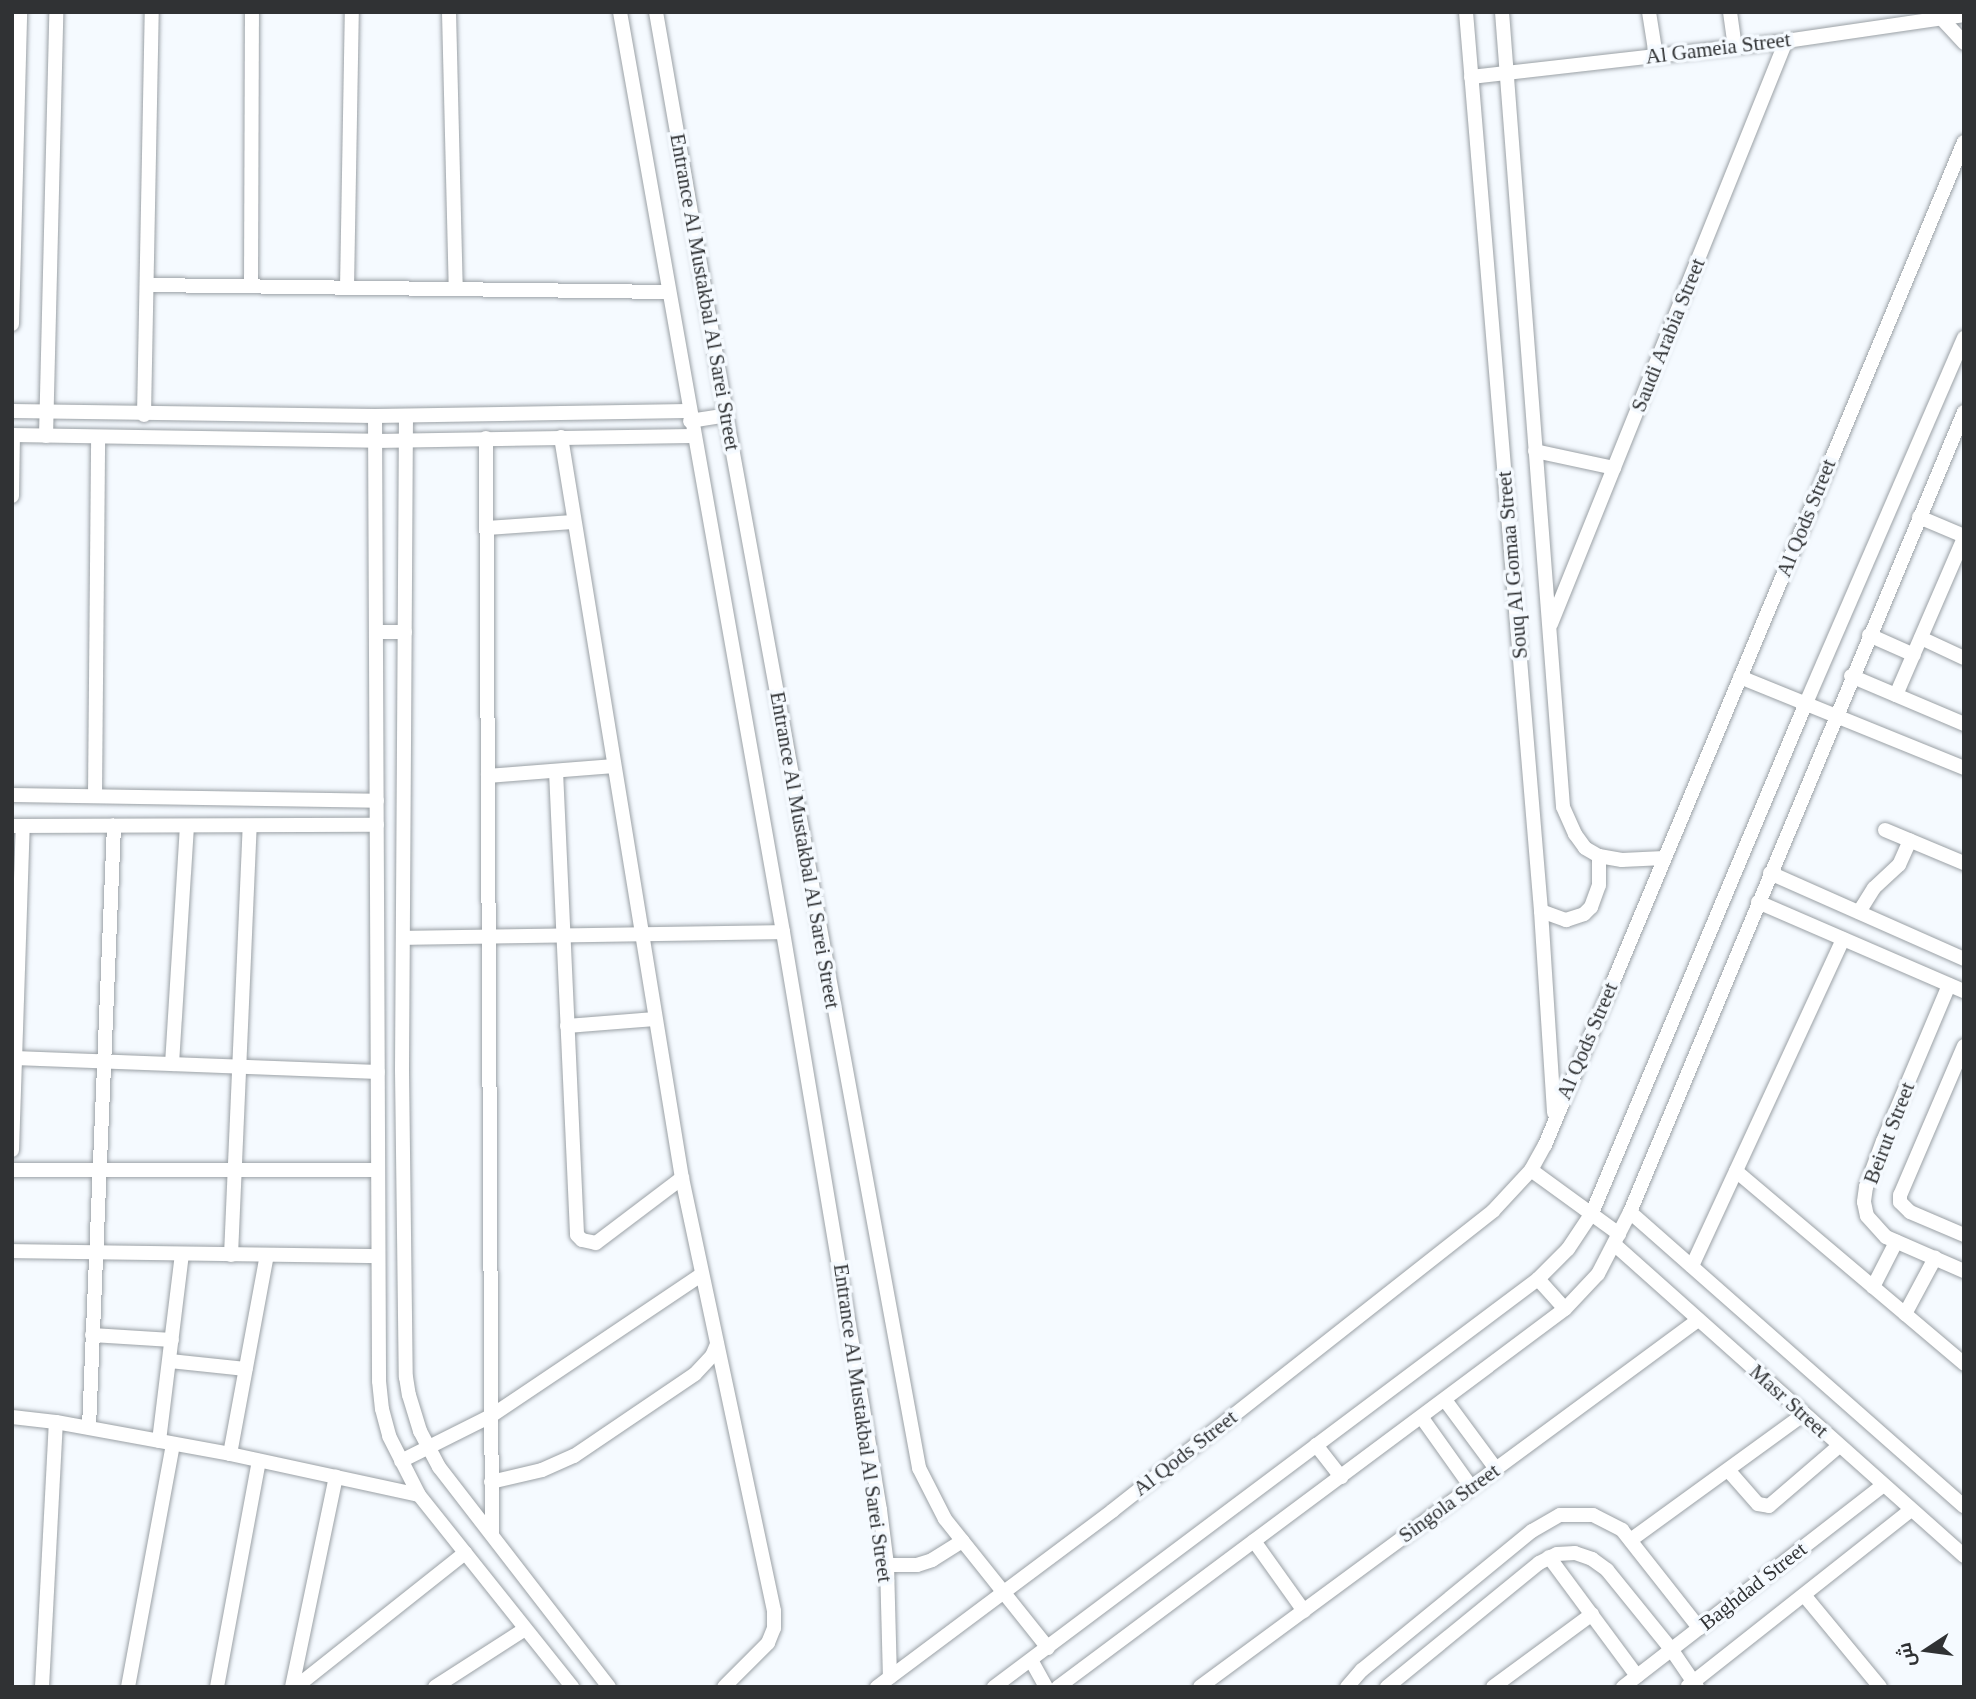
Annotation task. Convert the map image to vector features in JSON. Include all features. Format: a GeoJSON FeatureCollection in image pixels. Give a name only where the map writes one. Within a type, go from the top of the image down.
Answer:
{"type":"FeatureCollection","features":[{"type":"Feature","properties":{"kind":"street"},"geometry":{"type":"LineString","coordinates":[[12,324],[20,12]]}},
{"type":"Feature","properties":{"kind":"street"},"geometry":{"type":"LineString","coordinates":[[46,436],[56,12]]}},
{"type":"Feature","properties":{"kind":"street"},"geometry":{"type":"LineString","coordinates":[[144,415],[152,12]]}},
{"type":"Feature","properties":{"kind":"street"},"geometry":{"type":"LineString","coordinates":[[250,286],[252,12]]}},
{"type":"Feature","properties":{"kind":"street"},"geometry":{"type":"LineString","coordinates":[[347,288],[352,12]]}},
{"type":"Feature","properties":{"kind":"street"},"geometry":{"type":"LineString","coordinates":[[449,12],[456,289]]}},
{"type":"Feature","properties":{"kind":"street","name":"Entrance Al Mustakbal Al Sarei Street"},"geometry":{"type":"LineString","coordinates":[[620,12],[692,436],[783,932],[880,1510],[887,1565],[890,1677]]}},
{"type":"Feature","properties":{"kind":"street","name":"Entrance Al Mustakbal Al Sarei Street"},"geometry":{"type":"LineString","coordinates":[[656,12],[726,415],[913,1441],[930,1494],[963,1541],[1048,1648]]}},
{"type":"Feature","properties":{"kind":"street","name":"Souq Al Gomaa Street"},"geometry":{"type":"LineString","coordinates":[[1466,12],[1541,911],[1555,1118]]}},
{"type":"Feature","properties":{"kind":"street","name":"Souq Al Gomaa Street"},"geometry":{"type":"LineString","coordinates":[[1502,12],[1563,807],[1567,821],[1585,848],[1599,856]]}},
{"type":"Feature","properties":{"kind":"street"},"geometry":{"type":"LineString","coordinates":[[1649,12],[1656,56]]}},
{"type":"Feature","properties":{"kind":"street"},"geometry":{"type":"LineString","coordinates":[[1730,12],[1735,46]]}},
{"type":"Feature","properties":{"kind":"street","name":"Al Gameia Street"},"geometry":{"type":"LineString","coordinates":[[1471,77],[1786,41],[1910,18],[1964,15]]}},
{"type":"Feature","properties":{"kind":"street"},"geometry":{"type":"LineString","coordinates":[[1936,17],[1964,43]]}},
{"type":"Feature","properties":{"kind":"street","name":"Saudi Arabia Street"},"geometry":{"type":"LineString","coordinates":[[1549,630],[1786,41]]}},
{"type":"Feature","properties":{"kind":"street","name":"Al Qods Street"},"geometry":{"type":"LineString","coordinates":[[877,1687],[1004,1592],[1482,1219],[1514,1192],[1531,1170],[1964,142]]}},
{"type":"Feature","properties":{"kind":"street"},"geometry":{"type":"LineString","coordinates":[[148,285],[668,292]]}},
{"type":"Feature","properties":{"kind":"street"},"geometry":{"type":"LineString","coordinates":[[994,1687],[1538,1279],[1568,1249],[1592,1213],[1806,702],[1963,343]]}},
{"type":"Feature","properties":{"kind":"street"},"geometry":{"type":"LineString","coordinates":[[12,411],[144,415],[726,415]]}},
{"type":"Feature","properties":{"kind":"street"},"geometry":{"type":"LineString","coordinates":[[1058,1687],[1075,1681],[1254,1541],[1565,1309],[1598,1274],[1630,1212],[1851,676],[1964,412]]}},
{"type":"Feature","properties":{"kind":"street"},"geometry":{"type":"LineString","coordinates":[[375,416],[379,1381],[389,1436],[419,1495],[572,1687]]}},
{"type":"Feature","properties":{"kind":"street"},"geometry":{"type":"LineString","coordinates":[[406,416],[403,938],[406,1377],[414,1414],[439,1467],[609,1687]]}},
{"type":"Feature","properties":{"kind":"street"},"geometry":{"type":"LineString","coordinates":[[12,496],[13,435],[376,441],[692,436]]}},
{"type":"Feature","properties":{"kind":"street"},"geometry":{"type":"LineString","coordinates":[[95,796],[98,437]]}},
{"type":"Feature","properties":{"kind":"street"},"geometry":{"type":"LineString","coordinates":[[561,437],[640,934],[682,1178],[775,1611],[774,1628],[768,1643],[724,1687]]}},
{"type":"Feature","properties":{"kind":"street"},"geometry":{"type":"LineString","coordinates":[[486,438],[492,1534]]}},
{"type":"Feature","properties":{"kind":"street"},"geometry":{"type":"LineString","coordinates":[[1535,452],[1614,468]]}},
{"type":"Feature","properties":{"kind":"street"},"geometry":{"type":"LineString","coordinates":[[1896,695],[1964,537],[1919,517]]}},
{"type":"Feature","properties":{"kind":"street"},"geometry":{"type":"LineString","coordinates":[[487,528],[573,523]]}},
{"type":"Feature","properties":{"kind":"street"},"geometry":{"type":"LineString","coordinates":[[377,632],[405,632]]}},
{"type":"Feature","properties":{"kind":"street"},"geometry":{"type":"LineString","coordinates":[[1869,635],[1914,655]]}},
{"type":"Feature","properties":{"kind":"street"},"geometry":{"type":"LineString","coordinates":[[1921,638],[1964,657]]}},
{"type":"Feature","properties":{"kind":"street"},"geometry":{"type":"LineString","coordinates":[[1851,676],[1964,724]]}},
{"type":"Feature","properties":{"kind":"street"},"geometry":{"type":"LineString","coordinates":[[1740,677],[1964,768]]}},
{"type":"Feature","properties":{"kind":"street"},"geometry":{"type":"LineString","coordinates":[[488,776],[614,766]]}},
{"type":"Feature","properties":{"kind":"street"},"geometry":{"type":"LineString","coordinates":[[556,771],[577,1235],[588,1243],[596,1242],[682,1178]]}},
{"type":"Feature","properties":{"kind":"street"},"geometry":{"type":"LineString","coordinates":[[12,795],[377,801]]}},
{"type":"Feature","properties":{"kind":"street"},"geometry":{"type":"LineString","coordinates":[[12,1150],[18,826],[377,825]]}},
{"type":"Feature","properties":{"kind":"street"},"geometry":{"type":"LineString","coordinates":[[89,1427],[114,826]]}},
{"type":"Feature","properties":{"kind":"street"},"geometry":{"type":"LineString","coordinates":[[172,1064],[187,826]]}},
{"type":"Feature","properties":{"kind":"street"},"geometry":{"type":"LineString","coordinates":[[231,1255],[250,826]]}},
{"type":"Feature","properties":{"kind":"street"},"geometry":{"type":"LineString","coordinates":[[1885,830],[1964,863]]}},
{"type":"Feature","properties":{"kind":"street"},"geometry":{"type":"LineString","coordinates":[[1859,912],[1874,888],[1899,865],[1910,840]]}},
{"type":"Feature","properties":{"kind":"street"},"geometry":{"type":"LineString","coordinates":[[1541,911],[1566,920],[1584,914],[1591,907],[1599,885],[1599,856],[1622,860],[1664,858]]}},
{"type":"Feature","properties":{"kind":"street"},"geometry":{"type":"LineString","coordinates":[[1770,873],[1964,959]]}},
{"type":"Feature","properties":{"kind":"street"},"geometry":{"type":"LineString","coordinates":[[1758,902],[1964,991]]}},
{"type":"Feature","properties":{"kind":"street"},"geometry":{"type":"LineString","coordinates":[[403,938],[783,932]]}},
{"type":"Feature","properties":{"kind":"street"},"geometry":{"type":"LineString","coordinates":[[1692,1266],[1843,939]]}},
{"type":"Feature","properties":{"kind":"street","name":"Beirut Street"},"geometry":{"type":"LineString","coordinates":[[1949,985],[1866,1187],[1867,1216],[1875,1228],[1896,1242],[1964,1271]]}},
{"type":"Feature","properties":{"kind":"street"},"geometry":{"type":"LineString","coordinates":[[567,1026],[655,1019]]}},
{"type":"Feature","properties":{"kind":"street","name":"Beirut Street"},"geometry":{"type":"LineString","coordinates":[[1964,1046],[1900,1195],[1900,1202],[1910,1212],[1964,1235]]}},
{"type":"Feature","properties":{"kind":"street"},"geometry":{"type":"LineString","coordinates":[[15,1058],[378,1072]]}},
{"type":"Feature","properties":{"kind":"street"},"geometry":{"type":"LineString","coordinates":[[12,1170],[378,1170]]}},
{"type":"Feature","properties":{"kind":"street","name":"Masr Street"},"geometry":{"type":"LineString","coordinates":[[1531,1170],[1592,1213],[1698,1320],[1964,1556]]}},
{"type":"Feature","properties":{"kind":"street"},"geometry":{"type":"LineString","coordinates":[[1736,1171],[1964,1364]]}},
{"type":"Feature","properties":{"kind":"street","name":"Masr Street"},"geometry":{"type":"LineString","coordinates":[[1630,1212],[1964,1506]]}},
{"type":"Feature","properties":{"kind":"street"},"geometry":{"type":"LineString","coordinates":[[378,1231],[403,1231]]}},
{"type":"Feature","properties":{"kind":"street"},"geometry":{"type":"LineString","coordinates":[[1873,1287],[1896,1242]]}},
{"type":"Feature","properties":{"kind":"street"},"geometry":{"type":"LineString","coordinates":[[12,1251],[378,1256]]}},
{"type":"Feature","properties":{"kind":"street"},"geometry":{"type":"LineString","coordinates":[[128,1687],[166,1442],[170,1361],[182,1254]]}},
{"type":"Feature","properties":{"kind":"street"},"geometry":{"type":"LineString","coordinates":[[230,1454],[267,1255]]}},
{"type":"Feature","properties":{"kind":"street"},"geometry":{"type":"LineString","coordinates":[[1905,1314],[1936,1258]]}},
{"type":"Feature","properties":{"kind":"street"},"geometry":{"type":"LineString","coordinates":[[401,1461],[491,1416],[702,1274]]}},
{"type":"Feature","properties":{"kind":"street"},"geometry":{"type":"LineString","coordinates":[[1538,1279],[1565,1309]]}},
{"type":"Feature","properties":{"kind":"street","name":"Singola Street"},"geometry":{"type":"LineString","coordinates":[[1200,1687],[1698,1320]]}},
{"type":"Feature","properties":{"kind":"street"},"geometry":{"type":"LineString","coordinates":[[92,1335],[172,1340]]}},
{"type":"Feature","properties":{"kind":"street"},"geometry":{"type":"LineString","coordinates":[[491,1482],[542,1470],[574,1456],[695,1374],[712,1356],[717,1343]]}},
{"type":"Feature","properties":{"kind":"street"},"geometry":{"type":"LineString","coordinates":[[170,1361],[246,1369]]}},
{"type":"Feature","properties":{"kind":"street"},"geometry":{"type":"LineString","coordinates":[[1446,1400],[1496,1469]]}},
{"type":"Feature","properties":{"kind":"street"},"geometry":{"type":"LineString","coordinates":[[1632,1539],[1804,1414]]}},
{"type":"Feature","properties":{"kind":"street"},"geometry":{"type":"LineString","coordinates":[[12,1417],[89,1427],[230,1454],[419,1495]]}},
{"type":"Feature","properties":{"kind":"street"},"geometry":{"type":"LineString","coordinates":[[1422,1418],[1471,1488]]}},
{"type":"Feature","properties":{"kind":"street"},"geometry":{"type":"LineString","coordinates":[[42,1687],[55,1422]]}},
{"type":"Feature","properties":{"kind":"street"},"geometry":{"type":"LineString","coordinates":[[1317,1445],[1341,1477]]}},
{"type":"Feature","properties":{"kind":"street"},"geometry":{"type":"LineString","coordinates":[[1728,1470],[1758,1504],[1769,1506],[1839,1446]]}},
{"type":"Feature","properties":{"kind":"street"},"geometry":{"type":"LineString","coordinates":[[217,1687],[258,1461]]}},
{"type":"Feature","properties":{"kind":"street"},"geometry":{"type":"LineString","coordinates":[[294,1687],[336,1477]]}},
{"type":"Feature","properties":{"kind":"street","name":"Baghdad Street"},"geometry":{"type":"LineString","coordinates":[[1623,1687],[1883,1485]]}},
{"type":"Feature","properties":{"kind":"street","name":"Baghdad Street"},"geometry":{"type":"LineString","coordinates":[[1692,1685],[1911,1510]]}},
{"type":"Feature","properties":{"kind":"street"},"geometry":{"type":"LineString","coordinates":[[1348,1686],[1545,1521],[1577,1513],[1609,1520],[1632,1539],[1699,1628]]}},
{"type":"Feature","properties":{"kind":"street"},"geometry":{"type":"LineString","coordinates":[[887,1565],[917,1565],[932,1560],[963,1541]]}},
{"type":"Feature","properties":{"kind":"street"},"geometry":{"type":"LineString","coordinates":[[1254,1541],[1304,1611]]}},
{"type":"Feature","properties":{"kind":"street"},"geometry":{"type":"LineString","coordinates":[[294,1687],[465,1553]]}},
{"type":"Feature","properties":{"kind":"street"},"geometry":{"type":"LineString","coordinates":[[1387,1687],[1549,1557],[1575,1553],[1592,1559],[1607,1570],[1671,1649],[1692,1685]]}},
{"type":"Feature","properties":{"kind":"street"},"geometry":{"type":"LineString","coordinates":[[1549,1557],[1637,1676]]}},
{"type":"Feature","properties":{"kind":"street"},"geometry":{"type":"LineString","coordinates":[[1804,1595],[1880,1687]]}},
{"type":"Feature","properties":{"kind":"street"},"geometry":{"type":"LineString","coordinates":[[1493,1687],[1592,1614]]}},
{"type":"Feature","properties":{"kind":"street"},"geometry":{"type":"LineString","coordinates":[[435,1687],[525,1629]]}},
{"type":"Feature","properties":{"kind":"street"},"geometry":{"type":"LineString","coordinates":[[1031,1660],[1046,1687]]}}]}
